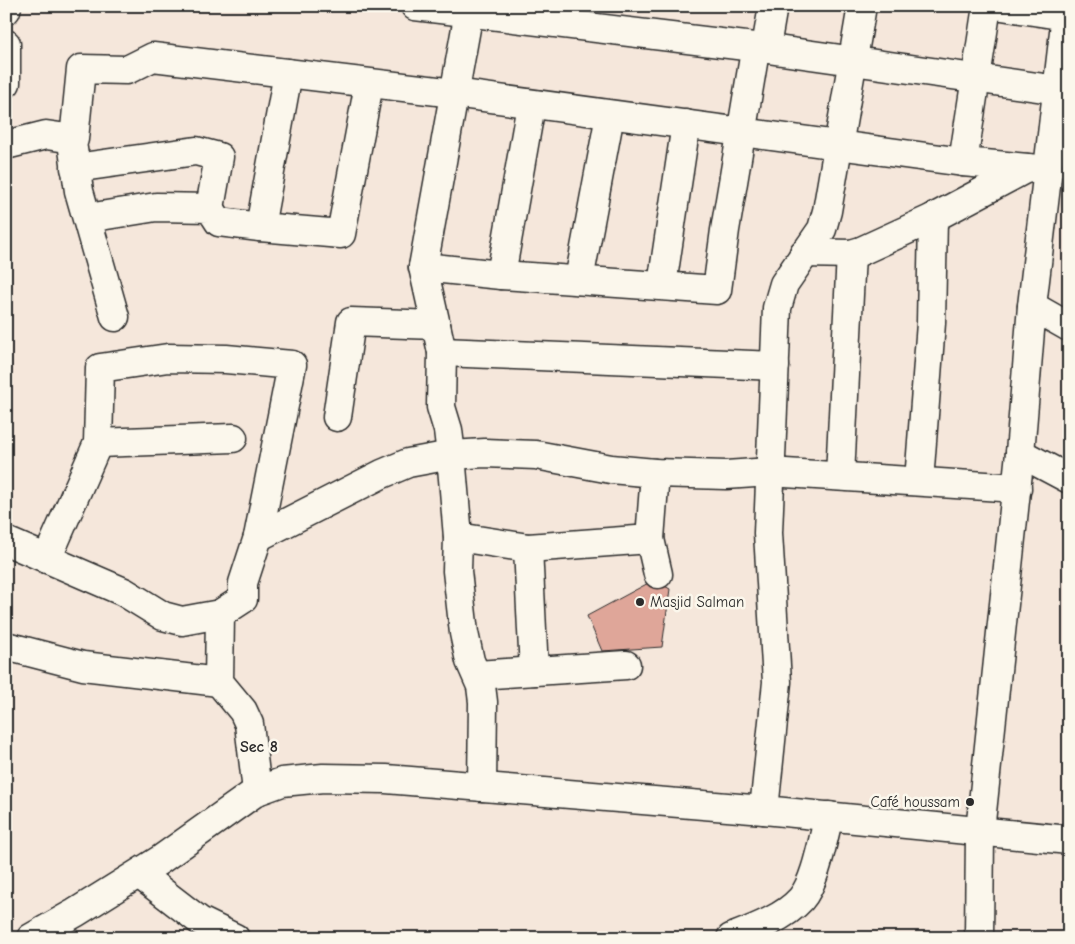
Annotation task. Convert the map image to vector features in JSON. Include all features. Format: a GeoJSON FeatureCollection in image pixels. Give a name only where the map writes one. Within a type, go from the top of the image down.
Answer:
{"type":"FeatureCollection","features":[{"type":"Feature","properties":{"kind":"street"},"geometry":{"type":"LineString","coordinates":[[415,6],[469,10],[762,48],[1058,90]]}},
{"type":"Feature","properties":{"kind":"street"},"geometry":{"type":"LineString","coordinates":[[423,267],[501,275],[717,290],[754,57],[768,41],[773,6]]}},
{"type":"Feature","properties":{"kind":"street"},"geometry":{"type":"LineString","coordinates":[[764,810],[777,682],[768,533],[775,366],[780,300],[784,284],[822,229],[827,211],[862,6]]}},
{"type":"Feature","properties":{"kind":"street"},"geometry":{"type":"LineString","coordinates":[[963,162],[988,6]]}},
{"type":"Feature","properties":{"kind":"street"},"geometry":{"type":"LineString","coordinates":[[804,253],[851,254],[1038,169],[1061,142],[1058,90],[1067,21],[1002,6]]}},
{"type":"Feature","properties":{"kind":"street"},"geometry":{"type":"LineString","coordinates":[[469,10],[423,267],[442,352],[441,407],[448,430],[451,455],[458,537],[457,571],[464,634],[470,661],[481,686],[483,702],[482,787]]}},
{"type":"Feature","properties":{"kind":"street"},"geometry":{"type":"LineString","coordinates":[[6,44],[6,83]]}},
{"type":"Feature","properties":{"kind":"street"},"geometry":{"type":"LineString","coordinates":[[115,317],[75,168],[74,139],[81,68],[127,70],[153,57],[454,93],[531,105],[741,131],[963,162],[1038,169]]}},
{"type":"Feature","properties":{"kind":"street"},"geometry":{"type":"LineString","coordinates":[[260,227],[288,73]]}},
{"type":"Feature","properties":{"kind":"street"},"geometry":{"type":"LineString","coordinates":[[75,168],[196,152],[219,157],[210,208],[218,222],[341,234],[369,84]]}},
{"type":"Feature","properties":{"kind":"street"},"geometry":{"type":"LineString","coordinates":[[501,275],[531,105]]}},
{"type":"Feature","properties":{"kind":"street"},"geometry":{"type":"LineString","coordinates":[[579,280],[610,115]]}},
{"type":"Feature","properties":{"kind":"street"},"geometry":{"type":"LineString","coordinates":[[662,285],[686,124]]}},
{"type":"Feature","properties":{"kind":"street"},"geometry":{"type":"LineString","coordinates":[[6,146],[46,135],[74,139]]}},
{"type":"Feature","properties":{"kind":"street"},"geometry":{"type":"LineString","coordinates":[[979,938],[980,831],[1017,488],[1032,306],[1038,169]]}},
{"type":"Feature","properties":{"kind":"street"},"geometry":{"type":"LineString","coordinates":[[88,218],[156,207],[210,208]]}},
{"type":"Feature","properties":{"kind":"street"},"geometry":{"type":"LineString","coordinates":[[919,481],[930,323],[933,218]]}},
{"type":"Feature","properties":{"kind":"street"},"geometry":{"type":"LineString","coordinates":[[840,476],[851,254]]}},
{"type":"Feature","properties":{"kind":"street"},"geometry":{"type":"LineString","coordinates":[[1032,306],[1069,327]]}},
{"type":"Feature","properties":{"kind":"street"},"geometry":{"type":"LineString","coordinates":[[337,417],[351,322],[436,325]]}},
{"type":"Feature","properties":{"kind":"street"},"geometry":{"type":"LineString","coordinates":[[442,352],[775,366]]}},
{"type":"Feature","properties":{"kind":"street"},"geometry":{"type":"LineString","coordinates":[[6,541],[124,592],[163,616],[182,622],[220,614],[243,599],[246,569],[258,537],[292,365],[226,359],[168,358],[100,368],[98,443],[48,559]]}},
{"type":"Feature","properties":{"kind":"street"},"geometry":{"type":"LineString","coordinates":[[98,443],[233,438]]}},
{"type":"Feature","properties":{"kind":"street"},"geometry":{"type":"LineString","coordinates":[[1020,452],[1069,479]]}},
{"type":"Feature","properties":{"kind":"street"},"geometry":{"type":"LineString","coordinates":[[258,537],[382,474],[408,463],[451,455],[485,453],[536,455],[611,469],[655,473],[726,475],[770,472],[1017,488]]}},
{"type":"Feature","properties":{"kind":"street"},"geometry":{"type":"LineString","coordinates":[[655,473],[650,539],[658,574]]}},
{"type":"Feature","properties":{"kind":"street"},"geometry":{"type":"LineString","coordinates":[[458,537],[528,548],[650,539]]}},
{"type":"Feature","properties":{"kind":"street"},"geometry":{"type":"LineString","coordinates":[[528,548],[534,671]]}},
{"type":"Feature","properties":{"kind":"street"},"geometry":{"type":"LineString","coordinates":[[220,614],[219,682],[243,711],[249,724],[257,790]]}},
{"type":"Feature","properties":{"kind":"street"},"geometry":{"type":"LineString","coordinates":[[6,646],[83,666],[219,682]]}},
{"type":"Feature","properties":{"kind":"street"},"geometry":{"type":"LineString","coordinates":[[477,675],[626,665]]}},
{"type":"Feature","properties":{"kind":"street"},"geometry":{"type":"LineString","coordinates":[[31,938],[68,928],[139,874],[257,790],[282,782],[323,778],[386,779],[764,810],[1069,840]]}},
{"type":"Feature","properties":{"kind":"street"},"geometry":{"type":"LineString","coordinates":[[731,938],[781,915],[802,899],[811,879],[829,816]]}},
{"type":"Feature","properties":{"kind":"street"},"geometry":{"type":"LineString","coordinates":[[139,874],[200,920],[235,938]]}},
{"type":"Feature","properties":{"kind":"building","name":"Masjid Salman"},"geometry":{"type":"Polygon","coordinates":[[[654,580],[670,589],[662,647],[602,651],[587,616],[654,580]]]}},
{"type":"Feature","properties":{"kind":"place","name":"Masjid Salman"},"geometry":{"type":"Point","coordinates":[640,602]}},
{"type":"Feature","properties":{"kind":"place","name":"Café houssam"},"geometry":{"type":"Point","coordinates":[970,802]}},
{"type":"Feature","properties":{"kind":"district","name":"Sec 8"},"geometry":{"type":"Point","coordinates":[259,747]}}]}
